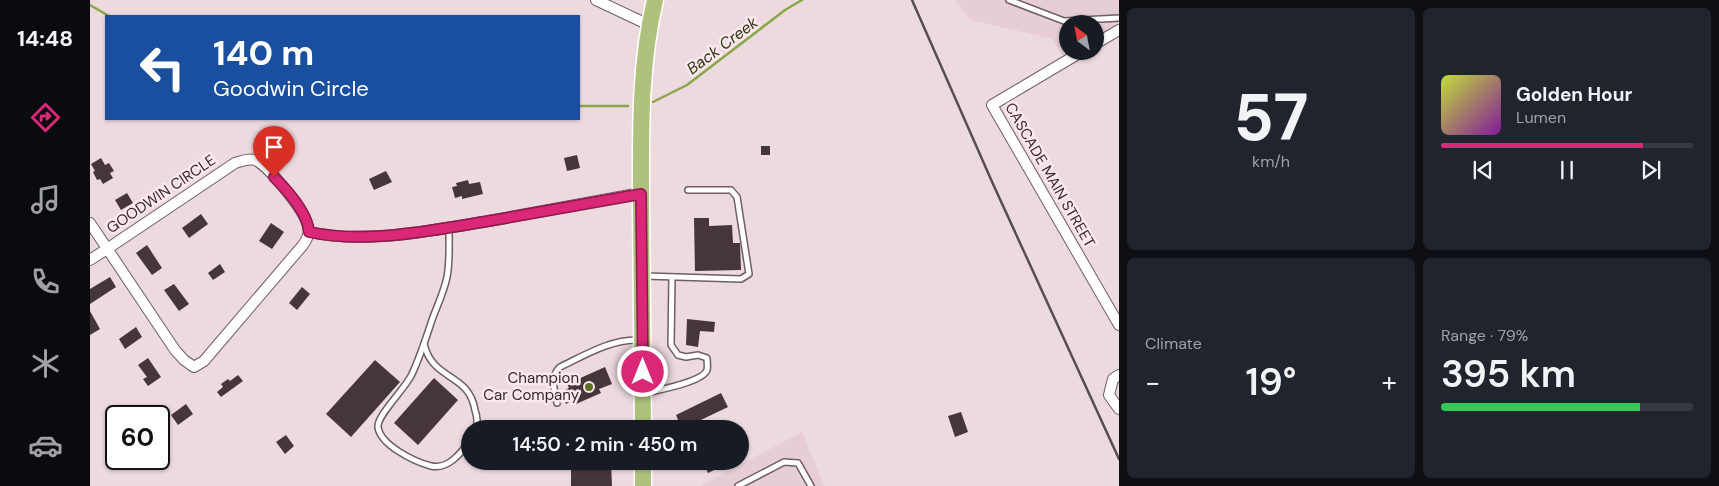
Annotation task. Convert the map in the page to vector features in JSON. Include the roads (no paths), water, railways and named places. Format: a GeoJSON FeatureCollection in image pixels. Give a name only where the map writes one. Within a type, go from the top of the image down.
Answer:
{"type":"FeatureCollection","features":[{"type":"Feature","properties":{"kind":"main road"},"geometry":{"type":"LineString","coordinates":[[643,420],[642,86],[649,24],[655,0]]}},
{"type":"Feature","properties":{"kind":"main road"},"geometry":{"type":"LineString","coordinates":[[643,470],[643,486]]}},
{"type":"Feature","properties":{"kind":"street"},"geometry":{"type":"LineString","coordinates":[[596,0],[649,24]]}},
{"type":"Feature","properties":{"kind":"street"},"geometry":{"type":"LineString","coordinates":[[1104,39],[1119,30]]}},
{"type":"Feature","properties":{"kind":"street","name":"CASCADE MAIN STREET"},"geometry":{"type":"LineString","coordinates":[[1068,60],[992,105],[1119,325]]}},
{"type":"Feature","properties":{"kind":"street","name":"GOODWIN CIRCLE"},"geometry":{"type":"LineString","coordinates":[[245,159],[254,160],[263,166],[285,189],[305,218],[309,232],[303,245],[291,260],[215,348],[204,360],[194,367],[175,350],[107,249],[236,163],[245,159]]}},
{"type":"Feature","properties":{"kind":"street"},"geometry":{"type":"LineString","coordinates":[[309,232],[328,236],[360,237],[449,228],[641,194]]}},
{"type":"Feature","properties":{"kind":"street"},"geometry":{"type":"LineString","coordinates":[[90,223],[107,249],[90,260]]}},
{"type":"Feature","properties":{"kind":"street"},"geometry":{"type":"LineString","coordinates":[[1119,374],[1112,379],[1108,395],[1119,409]]}},
{"type":"Feature","properties":{"kind":"lane"},"geometry":{"type":"LineString","coordinates":[[1008,0],[1064,21],[1119,18]]}},
{"type":"Feature","properties":{"kind":"lane"},"geometry":{"type":"LineString","coordinates":[[642,275],[740,279],[749,274],[737,197],[731,190],[688,190]]}},
{"type":"Feature","properties":{"kind":"lane"},"geometry":{"type":"LineString","coordinates":[[449,228],[446,278],[424,344],[406,385],[377,424],[378,431],[394,448],[407,456],[433,466],[449,462],[461,453]]}},
{"type":"Feature","properties":{"kind":"lane"},"geometry":{"type":"LineString","coordinates":[[643,394],[682,384],[702,376],[707,370],[707,358],[698,355],[686,358],[678,355],[671,345],[672,277]]}},
{"type":"Feature","properties":{"kind":"lane"},"geometry":{"type":"LineString","coordinates":[[557,403],[554,379],[560,367],[600,348],[627,340],[642,340]]}},
{"type":"Feature","properties":{"kind":"lane"},"geometry":{"type":"LineString","coordinates":[[424,344],[427,354],[435,365],[458,381],[468,392],[474,404],[477,420]]}},
{"type":"Feature","properties":{"kind":"lane"},"geometry":{"type":"LineString","coordinates":[[738,486],[784,462],[798,463],[811,486]]}},
{"type":"Feature","properties":{"kind":"waterway","name":"Back Creek"},"geometry":{"type":"LineString","coordinates":[[653,102],[687,85],[785,10],[802,0]]}},
{"type":"Feature","properties":{"kind":"waterway","name":"Back Creek"},"geometry":{"type":"LineString","coordinates":[[90,5],[107,15]]}},
{"type":"Feature","properties":{"kind":"waterway","name":"Back Creek"},"geometry":{"type":"LineString","coordinates":[[580,106],[628,106]]}},
{"type":"Feature","properties":{"kind":"railway"},"geometry":{"type":"LineString","coordinates":[[912,0],[993,184],[1119,459]]}},
{"type":"Feature","properties":{"kind":"place","name":"Champion Car Company"},"geometry":{"type":"Point","coordinates":[589,387]}}]}
